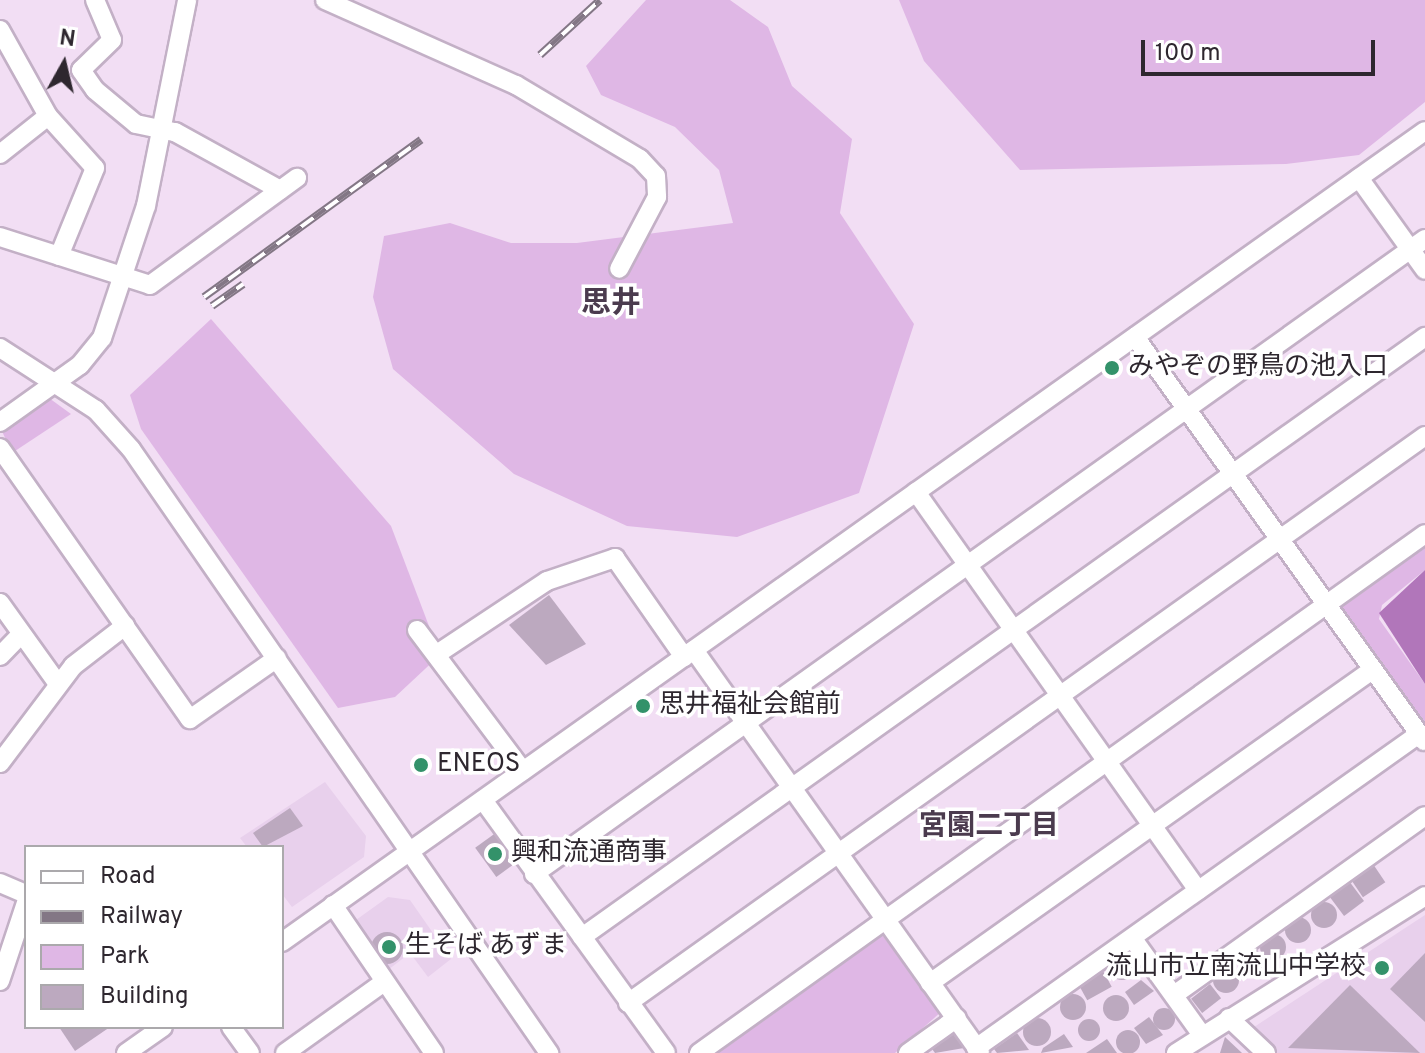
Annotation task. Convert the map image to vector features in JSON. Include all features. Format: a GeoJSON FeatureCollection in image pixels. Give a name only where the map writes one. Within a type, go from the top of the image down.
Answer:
{"type":"FeatureCollection","features":[{"type":"Feature","properties":{"kind":"street"},"geometry":{"type":"LineString","coordinates":[[95,0],[112,40],[81,70],[119,113],[157,129],[175,132],[280,190]]}},
{"type":"Feature","properties":{"kind":"street"},"geometry":{"type":"LineString","coordinates":[[0,422],[58,381],[102,338],[119,278],[146,206],[157,129],[187,0]]}},
{"type":"Feature","properties":{"kind":"street"},"geometry":{"type":"LineString","coordinates":[[325,0],[516,85],[640,159],[656,176],[657,197],[619,269]]}},
{"type":"Feature","properties":{"kind":"street"},"geometry":{"type":"LineString","coordinates":[[1,34],[48,116],[95,168],[59,256]]}},
{"type":"Feature","properties":{"kind":"street"},"geometry":{"type":"LineString","coordinates":[[0,154],[48,116]]}},
{"type":"Feature","properties":{"kind":"street"},"geometry":{"type":"LineString","coordinates":[[284,941],[1425,131]]}},
{"type":"Feature","properties":{"kind":"street"},"geometry":{"type":"LineString","coordinates":[[0,237],[119,278],[150,285],[297,178]]}},
{"type":"Feature","properties":{"kind":"street"},"geometry":{"type":"LineString","coordinates":[[1359,178],[1418,244],[1425,270]]}},
{"type":"Feature","properties":{"kind":"street"},"geometry":{"type":"LineString","coordinates":[[534,874],[1418,244]]}},
{"type":"Feature","properties":{"kind":"street"},"geometry":{"type":"LineString","coordinates":[[437,654],[547,581],[615,558],[793,787],[978,1050],[1198,890],[1422,739],[1135,337]]}},
{"type":"Feature","properties":{"kind":"street"},"geometry":{"type":"LineString","coordinates":[[582,937],[1425,337]]}},
{"type":"Feature","properties":{"kind":"street"},"geometry":{"type":"LineString","coordinates":[[0,348],[58,381],[131,449],[549,1053]]}},
{"type":"Feature","properties":{"kind":"street"},"geometry":{"type":"LineString","coordinates":[[628,1003],[1425,436]]}},
{"type":"Feature","properties":{"kind":"street"},"geometry":{"type":"LineString","coordinates":[[3,460],[190,719],[277,658]]}},
{"type":"Feature","properties":{"kind":"street"},"geometry":{"type":"LineString","coordinates":[[916,492],[1198,890]]}},
{"type":"Feature","properties":{"kind":"street"},"geometry":{"type":"LineString","coordinates":[[699,1053],[1425,534]]}},
{"type":"Feature","properties":{"kind":"street"},"geometry":{"type":"LineString","coordinates":[[0,603],[58,684]]}},
{"type":"Feature","properties":{"kind":"street"},"geometry":{"type":"LineString","coordinates":[[0,763],[58,684],[125,626]]}},
{"type":"Feature","properties":{"kind":"street"},"geometry":{"type":"LineString","coordinates":[[417,630],[523,771]]}},
{"type":"Feature","properties":{"kind":"street"},"geometry":{"type":"LineString","coordinates":[[0,656],[21,634]]}},
{"type":"Feature","properties":{"kind":"street"},"geometry":{"type":"LineString","coordinates":[[930,983],[1372,670]]}},
{"type":"Feature","properties":{"kind":"street"},"geometry":{"type":"LineString","coordinates":[[483,800],[666,1053]]}},
{"type":"Feature","properties":{"kind":"street"},"geometry":{"type":"LineString","coordinates":[[1174,995],[1425,816]]}},
{"type":"Feature","properties":{"kind":"street"},"geometry":{"type":"LineString","coordinates":[[0,883],[24,893]]}},
{"type":"Feature","properties":{"kind":"street"},"geometry":{"type":"LineString","coordinates":[[1176,1053],[1425,896]]}},
{"type":"Feature","properties":{"kind":"street"},"geometry":{"type":"LineString","coordinates":[[333,905],[427,1051]]}},
{"type":"Feature","properties":{"kind":"street"},"geometry":{"type":"LineString","coordinates":[[0,981],[24,909]]}},
{"type":"Feature","properties":{"kind":"street"},"geometry":{"type":"LineString","coordinates":[[1133,939],[1202,1035]]}},
{"type":"Feature","properties":{"kind":"street"},"geometry":{"type":"LineString","coordinates":[[285,1053],[384,982]]}},
{"type":"Feature","properties":{"kind":"street"},"geometry":{"type":"LineString","coordinates":[[908,1053],[957,1018]]}},
{"type":"Feature","properties":{"kind":"street"},"geometry":{"type":"LineString","coordinates":[[1229,1018],[1266,1053]]}},
{"type":"Feature","properties":{"kind":"street"},"geometry":{"type":"LineString","coordinates":[[126,1053],[160,1029]]}},
{"type":"Feature","properties":{"kind":"street"},"geometry":{"type":"LineString","coordinates":[[232,1029],[250,1053]]}},
{"type":"Feature","properties":{"kind":"shaded area"},"geometry":{"type":"Polygon","coordinates":[[[1425,570],[1425,684],[1379,613],[1425,570]]]}},
{"type":"Feature","properties":{"kind":"shaded area"},"geometry":{"type":"Polygon","coordinates":[[[325,782],[366,836],[364,857],[292,907],[284,897],[284,845],[245,845],[240,838],[325,782]]]}},
{"type":"Feature","properties":{"kind":"shaded area"},"geometry":{"type":"Polygon","coordinates":[[[388,897],[410,900],[451,959],[428,977],[410,953],[384,973],[349,925],[388,897]]]}},
{"type":"Feature","properties":{"kind":"shaded area","name":"流山市立南流山中学校"},"geometry":{"type":"Polygon","coordinates":[[[1425,915],[1425,1053],[1276,1053],[1251,1029],[1425,915]]]}},
{"type":"Feature","properties":{"kind":"green space"},"geometry":{"type":"Polygon","coordinates":[[[646,0],[730,0],[768,27],[792,86],[852,139],[840,213],[914,324],[859,493],[737,537],[627,526],[514,474],[393,369],[373,297],[384,236],[450,223],[511,243],[577,243],[733,223],[719,170],[675,127],[601,95],[586,66],[646,0]]]}},
{"type":"Feature","properties":{"kind":"green space"},"geometry":{"type":"Polygon","coordinates":[[[899,0],[1425,0],[1425,102],[1359,155],[1286,164],[1020,170],[924,61],[899,0]]]}},
{"type":"Feature","properties":{"kind":"green space"},"geometry":{"type":"Polygon","coordinates":[[[211,319],[391,526],[440,655],[395,697],[338,708],[141,429],[130,395],[211,319]]]}},
{"type":"Feature","properties":{"kind":"green space"},"geometry":{"type":"Polygon","coordinates":[[[49,398],[71,414],[12,453],[1,429],[49,398]]]}},
{"type":"Feature","properties":{"kind":"green space"},"geometry":{"type":"Polygon","coordinates":[[[1425,544],[1425,570],[1382,605],[1379,619],[1425,684],[1425,725],[1341,605],[1425,544]]]}},
{"type":"Feature","properties":{"kind":"green space"},"geometry":{"type":"Polygon","coordinates":[[[879,931],[942,1011],[895,1053],[710,1053],[879,931]]]}},
{"type":"Feature","properties":{"kind":"building"},"geometry":{"type":"Polygon","coordinates":[[[549,595],[586,644],[546,665],[509,625],[549,595]]]}},
{"type":"Feature","properties":{"kind":"building"},"geometry":{"type":"Polygon","coordinates":[[[290,808],[303,826],[267,845],[262,845],[253,833],[290,808]]]}},
{"type":"Feature","properties":{"kind":"building"},"geometry":{"type":"Polygon","coordinates":[[[497,832],[518,861],[496,877],[475,848],[497,832]]]}},
{"type":"Feature","properties":{"kind":"building"},"geometry":{"type":"Polygon","coordinates":[[[1373,864],[1385,882],[1363,897],[1351,879],[1373,864]]]}},
{"type":"Feature","properties":{"kind":"building"},"geometry":{"type":"Polygon","coordinates":[[[1349,881],[1364,901],[1344,916],[1329,896],[1349,881]]]}},
{"type":"Feature","properties":{"kind":"building"},"geometry":{"type":"Polygon","coordinates":[[[1324,902],[1333,906],[1337,915],[1333,924],[1324,928],[1315,924],[1311,915],[1315,906],[1324,902]]]}},
{"type":"Feature","properties":{"kind":"building"},"geometry":{"type":"Polygon","coordinates":[[[1298,917],[1307,921],[1311,930],[1307,939],[1298,943],[1289,939],[1285,930],[1289,921],[1298,917]]]}},
{"type":"Feature","properties":{"kind":"building"},"geometry":{"type":"Polygon","coordinates":[[[387,932],[398,937],[403,948],[398,959],[387,964],[376,959],[371,948],[376,937],[387,932]]]}},
{"type":"Feature","properties":{"kind":"building"},"geometry":{"type":"Polygon","coordinates":[[[1273,934],[1282,938],[1286,947],[1282,956],[1273,960],[1264,956],[1260,947],[1264,938],[1273,934]]]}},
{"type":"Feature","properties":{"kind":"building"},"geometry":{"type":"Polygon","coordinates":[[[1255,947],[1268,965],[1253,976],[1240,958],[1255,947]]]}},
{"type":"Feature","properties":{"kind":"building"},"geometry":{"type":"Polygon","coordinates":[[[1425,953],[1425,1022],[1390,989],[1425,953]]]}},
{"type":"Feature","properties":{"kind":"building"},"geometry":{"type":"Polygon","coordinates":[[[1122,956],[1133,963],[1134,968],[1127,979],[1122,980],[1111,973],[1110,968],[1117,957],[1122,956]]]}},
{"type":"Feature","properties":{"kind":"building"},"geometry":{"type":"Polygon","coordinates":[[[1226,967],[1235,971],[1239,980],[1235,989],[1226,993],[1217,989],[1213,980],[1217,971],[1226,967]]]}},
{"type":"Feature","properties":{"kind":"building"},"geometry":{"type":"Polygon","coordinates":[[[1103,971],[1112,987],[1087,1000],[1079,985],[1103,971]]]}},
{"type":"Feature","properties":{"kind":"building"},"geometry":{"type":"Polygon","coordinates":[[[1141,980],[1154,991],[1134,1005],[1125,992],[1141,980]]]}},
{"type":"Feature","properties":{"kind":"building"},"geometry":{"type":"Polygon","coordinates":[[[1210,984],[1221,998],[1202,1013],[1191,999],[1210,984]]]}},
{"type":"Feature","properties":{"kind":"building"},"geometry":{"type":"Polygon","coordinates":[[[1350,985],[1420,1053],[1288,1048],[1350,985]]]}},
{"type":"Feature","properties":{"kind":"building"},"geometry":{"type":"Polygon","coordinates":[[[1073,994],[1082,998],[1086,1007],[1082,1016],[1073,1020],[1064,1016],[1060,1007],[1064,998],[1073,994]]]}},
{"type":"Feature","properties":{"kind":"building"},"geometry":{"type":"Polygon","coordinates":[[[1116,995],[1125,999],[1129,1008],[1125,1017],[1116,1021],[1107,1017],[1103,1008],[1107,999],[1116,995]]]}},
{"type":"Feature","properties":{"kind":"building"},"geometry":{"type":"Polygon","coordinates":[[[1164,1008],[1172,1011],[1175,1019],[1172,1027],[1164,1030],[1156,1027],[1153,1019],[1156,1011],[1164,1008]]]}},
{"type":"Feature","properties":{"kind":"building"},"geometry":{"type":"Polygon","coordinates":[[[1149,1017],[1163,1035],[1146,1044],[1134,1028],[1149,1017]]]}},
{"type":"Feature","properties":{"kind":"building"},"geometry":{"type":"Polygon","coordinates":[[[1037,1018],[1047,1022],[1051,1032],[1047,1042],[1037,1046],[1027,1042],[1023,1032],[1027,1022],[1037,1018]]]}},
{"type":"Feature","properties":{"kind":"building"},"geometry":{"type":"Polygon","coordinates":[[[1089,1019],[1097,1022],[1100,1030],[1097,1038],[1089,1041],[1081,1038],[1078,1030],[1081,1022],[1089,1019]]]}},
{"type":"Feature","properties":{"kind":"building"},"geometry":{"type":"Polygon","coordinates":[[[60,1029],[107,1029],[75,1051],[60,1029]]]}},
{"type":"Feature","properties":{"kind":"building"},"geometry":{"type":"Polygon","coordinates":[[[1128,1030],[1136,1034],[1140,1042],[1136,1050],[1128,1054],[1120,1050],[1116,1042],[1120,1034],[1128,1030]]]}},
{"type":"Feature","properties":{"kind":"building"},"geometry":{"type":"Polygon","coordinates":[[[1017,1033],[1029,1050],[997,1053],[994,1049],[1017,1033]]]}},
{"type":"Feature","properties":{"kind":"building"},"geometry":{"type":"Polygon","coordinates":[[[954,1034],[964,1048],[935,1053],[930,1046],[954,1034]]]}},
{"type":"Feature","properties":{"kind":"building"},"geometry":{"type":"Polygon","coordinates":[[[1064,1034],[1073,1047],[1041,1053],[1043,1048],[1064,1034]]]}},
{"type":"Feature","properties":{"kind":"building"},"geometry":{"type":"Polygon","coordinates":[[[1225,1037],[1242,1053],[1220,1053],[1225,1037]]]}},
{"type":"Feature","properties":{"kind":"building"},"geometry":{"type":"Polygon","coordinates":[[[1107,1039],[1117,1053],[1086,1053],[1107,1039]]]}},
{"type":"Feature","properties":{"kind":"railway"},"geometry":{"type":"LineString","coordinates":[[540,55],[600,0]]}},
{"type":"Feature","properties":{"kind":"railway"},"geometry":{"type":"LineString","coordinates":[[204,297],[421,140]]}},
{"type":"Feature","properties":{"kind":"railway"},"geometry":{"type":"LineString","coordinates":[[212,306],[243,284]]}},
{"type":"Feature","properties":{"kind":"place","name":"みやぞの野鳥の池入口"},"geometry":{"type":"Point","coordinates":[1112,368]}},
{"type":"Feature","properties":{"kind":"place","name":"思井福祉会館前"},"geometry":{"type":"Point","coordinates":[643,706]}},
{"type":"Feature","properties":{"kind":"place","name":"ENEOS"},"geometry":{"type":"Point","coordinates":[421,765]}},
{"type":"Feature","properties":{"kind":"place","name":"興和流通商事"},"geometry":{"type":"Point","coordinates":[495,854]}},
{"type":"Feature","properties":{"kind":"place","name":"生そば あずま"},"geometry":{"type":"Point","coordinates":[389,947]}},
{"type":"Feature","properties":{"kind":"place","name":"流山市立南流山中学校"},"geometry":{"type":"Point","coordinates":[1382,968]}},
{"type":"Feature","properties":{"kind":"district","name":"思井"},"geometry":{"type":"Point","coordinates":[611,305]}},
{"type":"Feature","properties":{"kind":"district","name":"宮園二丁目"},"geometry":{"type":"Point","coordinates":[989,827]}}]}
